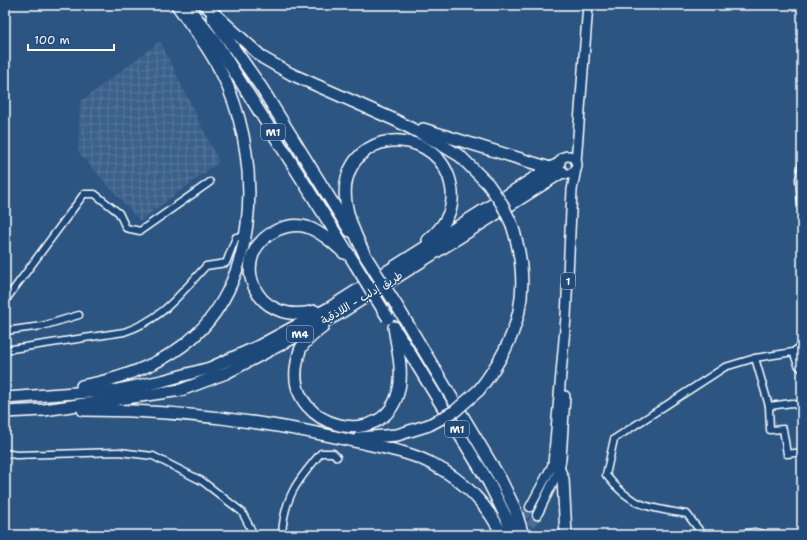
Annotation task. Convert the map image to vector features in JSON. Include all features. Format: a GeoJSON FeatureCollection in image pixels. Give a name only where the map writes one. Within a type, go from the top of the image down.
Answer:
{"type":"FeatureCollection","features":[{"type":"Feature","properties":{"kind":"highway"},"geometry":{"type":"LineString","coordinates":[[40,396],[114,380],[144,368],[185,344],[204,326],[229,286],[239,265],[245,237],[249,195],[248,169],[239,117],[228,86],[207,48],[177,5]]}},
{"type":"Feature","properties":{"kind":"highway","name":"M1"},"geometry":{"type":"LineString","coordinates":[[186,5],[215,41],[227,59],[391,322],[490,483],[507,520],[512,535]]}},
{"type":"Feature","properties":{"kind":"highway"},"geometry":{"type":"LineString","coordinates":[[44,410],[124,410],[209,416],[358,438],[377,438],[397,435],[429,425],[455,411],[479,390],[494,370],[514,332],[520,310],[522,263],[512,225],[502,204],[488,184],[460,156],[395,120],[291,74],[263,58],[204,5]]}},
{"type":"Feature","properties":{"kind":"highway","name":"M1"},"geometry":{"type":"LineString","coordinates":[[204,5],[261,87],[400,311],[501,480],[515,509],[523,535]]}},
{"type":"Feature","properties":{"kind":"highway"},"geometry":{"type":"LineString","coordinates":[[395,120],[560,167]]}},
{"type":"Feature","properties":{"kind":"highway"},"geometry":{"type":"LineString","coordinates":[[366,257],[358,241],[350,215],[346,196],[347,178],[355,163],[367,151],[381,143],[397,140],[413,142],[428,149],[440,159],[449,175],[453,193],[451,211],[442,227],[396,267]]}},
{"type":"Feature","properties":{"kind":"highway","name":"طريق إدلب - اللاذقية"},"geometry":{"type":"LineString","coordinates":[[5,398],[118,390],[162,381],[210,368],[334,311],[396,267],[560,167]]}},
{"type":"Feature","properties":{"kind":"highway","name":"طريق إدلب - اللاذقية"},"geometry":{"type":"LineString","coordinates":[[5,412],[44,410],[182,390],[226,373],[334,311],[560,167]]}},
{"type":"Feature","properties":{"kind":"highway"},"geometry":{"type":"LineString","coordinates":[[334,311],[290,314],[277,311],[264,301],[257,294],[252,284],[250,270],[258,244],[268,234],[281,228],[292,225],[305,226],[319,232],[355,264]]}},
{"type":"Feature","properties":{"kind":"highway"},"geometry":{"type":"LineString","coordinates":[[334,311],[300,349],[295,375],[298,389],[304,402],[324,421],[337,425],[351,427],[367,425],[380,419],[390,409],[398,394],[400,379],[391,322]]}},
{"type":"Feature","properties":{"kind":"highway"},"geometry":{"type":"LineString","coordinates":[[317,433],[404,453],[434,464],[457,480],[482,502],[502,535]]}},
{"type":"Feature","properties":{"kind":"highway"},"geometry":{"type":"LineString","coordinates":[[556,467],[563,479],[566,535]]}},
{"type":"Feature","properties":{"kind":"main road","name":"1"},"geometry":{"type":"LineString","coordinates":[[556,467],[561,459],[565,388],[562,373],[572,190],[576,165],[576,141],[588,5]]}},
{"type":"Feature","properties":{"kind":"main road","name":"1"},"geometry":{"type":"LineString","coordinates":[[572,190],[560,167],[576,141]]}},
{"type":"Feature","properties":{"kind":"main road"},"geometry":{"type":"LineString","coordinates":[[570,157],[576,165],[572,173],[560,167],[570,157]]}},
{"type":"Feature","properties":{"kind":"main road"},"geometry":{"type":"LineString","coordinates":[[530,507],[556,467]]}},
{"type":"Feature","properties":{"kind":"main road"},"geometry":{"type":"LineString","coordinates":[[537,515],[556,467]]}},
{"type":"Feature","properties":{"kind":"street"},"geometry":{"type":"LineString","coordinates":[[802,164],[799,179],[802,214]]}},
{"type":"Feature","properties":{"kind":"street"},"geometry":{"type":"LineString","coordinates":[[5,301],[84,194],[95,194],[119,213],[126,228],[140,231],[210,182]]}},
{"type":"Feature","properties":{"kind":"street"},"geometry":{"type":"LineString","coordinates":[[5,350],[124,332],[143,326],[162,314],[206,266],[226,264],[236,237],[245,237]]}},
{"type":"Feature","properties":{"kind":"street"},"geometry":{"type":"LineString","coordinates":[[5,331],[42,326],[79,314]]}},
{"type":"Feature","properties":{"kind":"street"},"geometry":{"type":"LineString","coordinates":[[703,535],[687,514],[647,507],[629,499],[617,489],[606,475],[614,439],[725,367],[755,358],[792,352],[802,344]]}},
{"type":"Feature","properties":{"kind":"street"},"geometry":{"type":"LineString","coordinates":[[792,352],[798,365],[802,369]]}},
{"type":"Feature","properties":{"kind":"street"},"geometry":{"type":"LineString","coordinates":[[755,358],[769,406],[770,430],[783,429],[787,454],[802,452]]}},
{"type":"Feature","properties":{"kind":"street"},"geometry":{"type":"LineString","coordinates":[[769,406],[792,403],[802,408]]}},
{"type":"Feature","properties":{"kind":"street"},"geometry":{"type":"LineString","coordinates":[[5,452],[16,454],[119,452],[152,456],[202,481],[242,512],[254,535]]}},
{"type":"Feature","properties":{"kind":"street"},"geometry":{"type":"LineString","coordinates":[[282,535],[283,516],[291,493],[300,477],[321,453],[333,453],[337,457]]}},
{"type":"Feature","properties":{"kind":"street"},"geometry":{"type":"LineString","coordinates":[[729,535],[755,532],[767,535]]}},
{"type":"Feature","properties":{"kind":"shaded area"},"geometry":{"type":"Polygon","coordinates":[[[160,41],[219,162],[140,221],[78,152],[80,102],[160,41]]]}},
{"type":"Feature","properties":{"kind":"tunnel"},"geometry":{"type":"LineString","coordinates":[[518,527],[530,507]]}},
{"type":"Feature","properties":{"kind":"tunnel"},"geometry":{"type":"LineString","coordinates":[[523,535],[537,515]]}}]}
